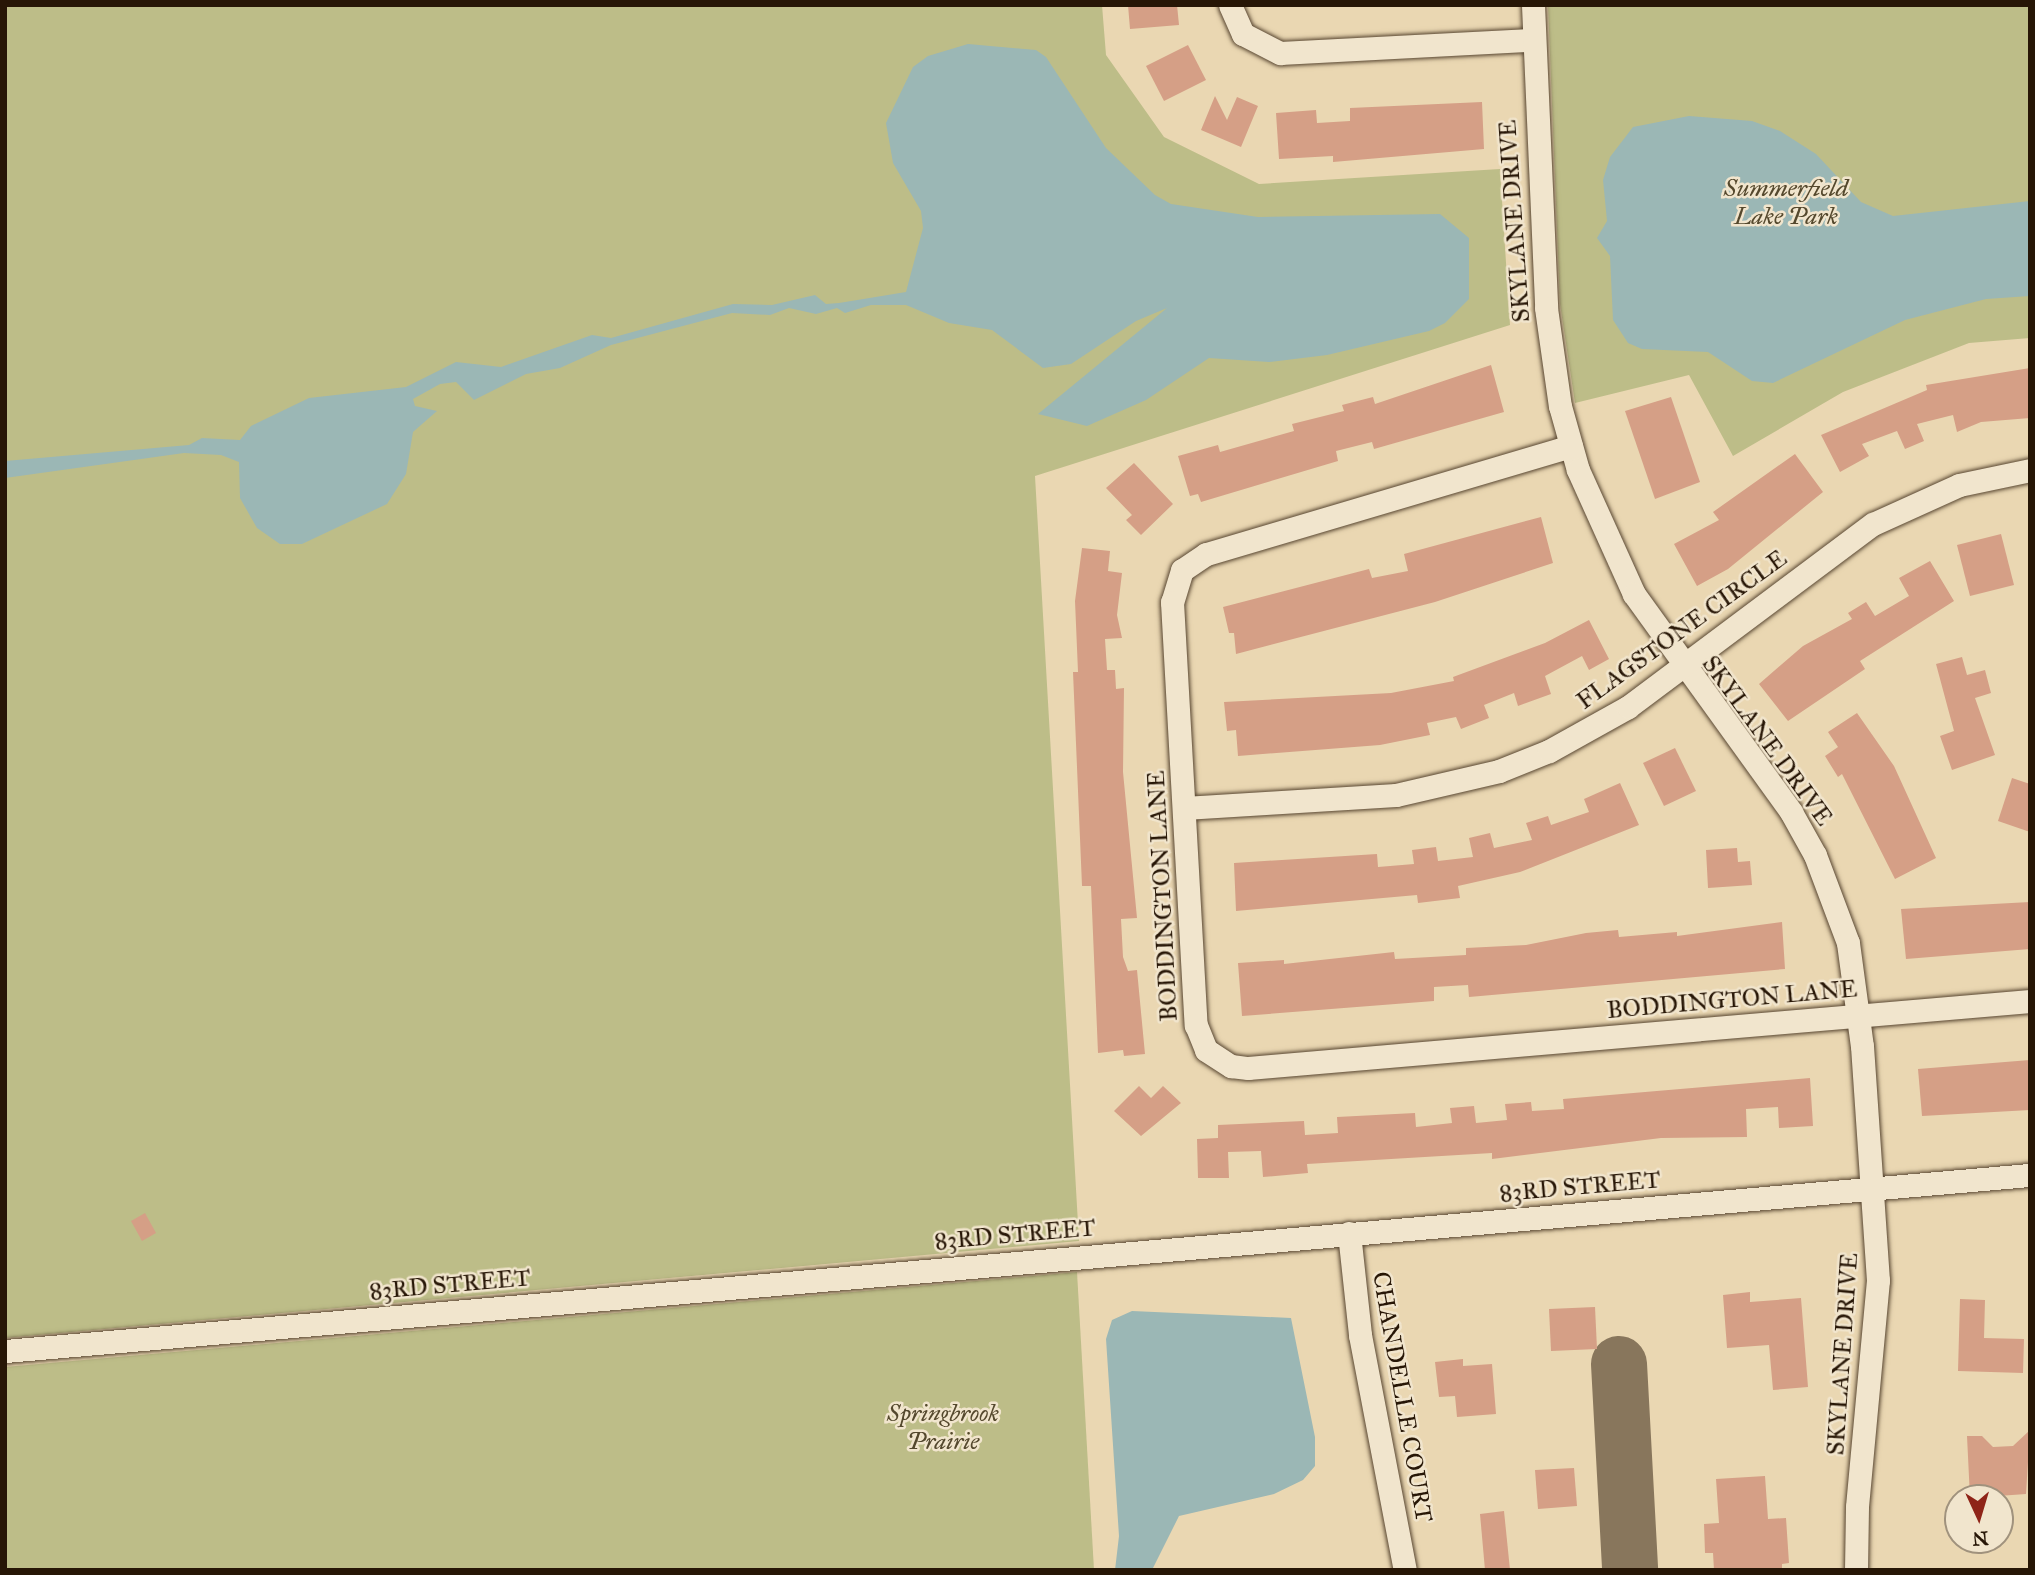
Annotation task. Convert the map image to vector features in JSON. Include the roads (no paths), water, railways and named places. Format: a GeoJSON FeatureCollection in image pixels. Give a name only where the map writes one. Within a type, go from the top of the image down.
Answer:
{"type":"FeatureCollection","features":[{"type":"Feature","properties":{"kind":"street"},"geometry":{"type":"LineString","coordinates":[[1230,5],[1243,34],[1280,53],[1531,40]]}},
{"type":"Feature","properties":{"kind":"street","name":"SKYLANE DRIVE"},"geometry":{"type":"LineString","coordinates":[[1533,5],[1531,40],[1549,334],[1572,446],[1610,550],[1683,668],[1791,812],[1815,855],[1848,943],[1859,1016],[1874,1188],[1878,1280],[1857,1507],[1856,1570]]}},
{"type":"Feature","properties":{"kind":"street","name":"BODDINGTON LANE"},"geometry":{"type":"LineString","coordinates":[[1572,446],[1206,554],[1182,570],[1172,602],[1196,1025],[1206,1050],[1231,1066],[2030,1001]]}},
{"type":"Feature","properties":{"kind":"street","name":"FLAGSTONE CIRCLE"},"geometry":{"type":"LineString","coordinates":[[1184,808],[1354,799],[1448,785],[1549,751],[1596,727],[1683,668],[1873,524],[1959,485],[2030,470]]}},
{"type":"Feature","properties":{"kind":"street","name":"83RD STREET"},"geometry":{"type":"LineString","coordinates":[[5,1351],[2030,1175]]}},
{"type":"Feature","properties":{"kind":"street","name":"CHANDELLE COURT"},"geometry":{"type":"LineString","coordinates":[[1349,1233],[1362,1347],[1405,1570]]}},
{"type":"Feature","properties":{"kind":"water"},"geometry":{"type":"Polygon","coordinates":[[[968,44],[1036,50],[1046,57],[1106,148],[1155,195],[1171,204],[1258,217],[1440,214],[1469,238],[1469,299],[1445,323],[1429,331],[1327,355],[1269,362],[1209,358],[1146,400],[1087,426],[1038,414],[1167,308],[1136,321],[1071,364],[1043,368],[992,330],[949,323],[906,305],[871,305],[845,313],[837,308],[816,314],[789,308],[770,315],[732,313],[611,345],[560,368],[526,374],[474,400],[456,382],[440,384],[413,399],[415,406],[437,411],[413,432],[406,474],[387,504],[302,544],[280,544],[257,528],[240,498],[239,462],[221,455],[184,453],[5,478],[5,461],[189,445],[202,438],[240,440],[251,426],[309,398],[406,387],[456,362],[501,367],[592,335],[611,338],[733,304],[772,305],[815,295],[826,304],[906,292],[923,228],[921,211],[893,163],[886,123],[913,67],[928,56],[968,44]]]}},
{"type":"Feature","properties":{"kind":"water"},"geometry":{"type":"Polygon","coordinates":[[[1689,116],[1752,121],[1780,131],[1816,154],[1861,202],[1893,216],[2030,201],[2030,296],[1986,299],[1905,320],[1773,383],[1752,381],[1708,352],[1642,349],[1628,343],[1613,320],[1610,256],[1597,238],[1607,221],[1603,180],[1610,157],[1633,127],[1689,116]]]}},
{"type":"Feature","properties":{"kind":"water"},"geometry":{"type":"Polygon","coordinates":[[[1132,1311],[1291,1318],[1315,1437],[1315,1466],[1303,1480],[1274,1494],[1179,1516],[1152,1570],[1115,1570],[1119,1536],[1106,1339],[1112,1320],[1132,1311]]]}},
{"type":"Feature","properties":{"kind":"park label","name":"Summerfield Lake Park"},"geometry":{"type":"Point","coordinates":[1786,203]}},
{"type":"Feature","properties":{"kind":"park label","name":"Springbrook Prairie"},"geometry":{"type":"Point","coordinates":[943,1428]}}]}
